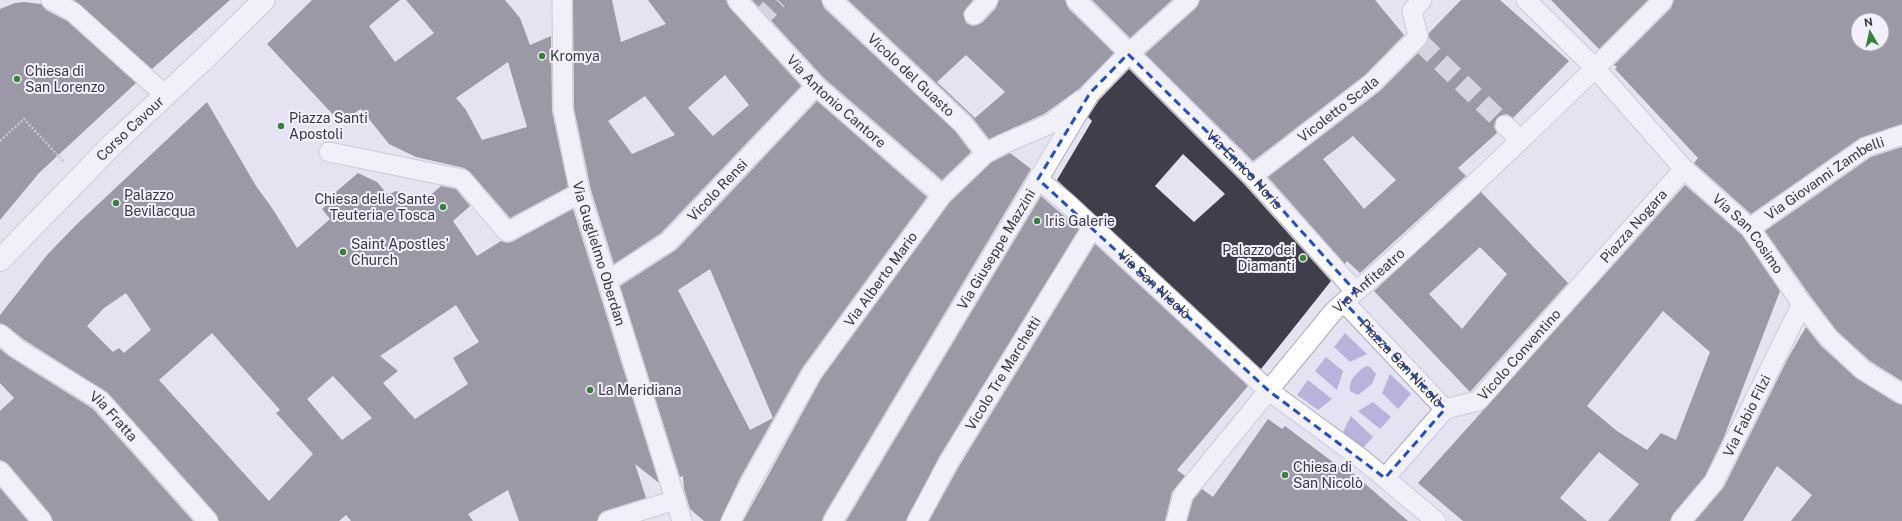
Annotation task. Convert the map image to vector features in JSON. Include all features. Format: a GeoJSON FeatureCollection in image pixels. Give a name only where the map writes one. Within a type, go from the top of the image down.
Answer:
{"type":"FeatureCollection","features":[{"type":"Feature","properties":{"kind":"street"},"geometry":{"type":"LineString","coordinates":[[50,0],[73,12],[165,95]]}},
{"type":"Feature","properties":{"kind":"street","name":"Corso Cavour"},"geometry":{"type":"LineString","coordinates":[[0,260],[113,144],[264,0]]}},
{"type":"Feature","properties":{"kind":"street","name":"Via Guglielmo Oberdan"},"geometry":{"type":"LineString","coordinates":[[562,0],[563,108],[580,193],[682,521]]}},
{"type":"Feature","properties":{"kind":"street","name":"Via Antonio Cantore"},"geometry":{"type":"LineString","coordinates":[[737,0],[816,86],[942,195]]}},
{"type":"Feature","properties":{"kind":"street","name":"Vicolo del Guasto"},"geometry":{"type":"LineString","coordinates":[[832,0],[963,124],[986,153]]}},
{"type":"Feature","properties":{"kind":"street"},"geometry":{"type":"LineString","coordinates":[[974,15],[988,0]]}},
{"type":"Feature","properties":{"kind":"street","name":"Via Enrico Noris"},"geometry":{"type":"LineString","coordinates":[[1076,0],[1128,54],[1252,176],[1349,297]]}},
{"type":"Feature","properties":{"kind":"street","name":"Via Giuseppe Mazzini"},"geometry":{"type":"LineString","coordinates":[[833,521],[1090,93],[1128,54],[1189,0]]}},
{"type":"Feature","properties":{"kind":"street","name":"Vicoletto Scala"},"geometry":{"type":"LineString","coordinates":[[1252,176],[1372,83],[1418,39],[1412,11],[1422,0]]}},
{"type":"Feature","properties":{"kind":"street","name":"Via San Cosimo"},"geometry":{"type":"LineString","coordinates":[[1526,0],[1596,69],[1684,169],[1750,228],[1802,304],[1829,338],[1863,370],[1902,394]]}},
{"type":"Feature","properties":{"kind":"street","name":"Via Anfiteatro"},"geometry":{"type":"LineString","coordinates":[[1176,521],[1183,495],[1333,312],[1400,253],[1596,69],[1663,0]]}},
{"type":"Feature","properties":{"kind":"street","name":"Vicolo Rensi"},"geometry":{"type":"LineString","coordinates":[[606,280],[668,242],[816,86]]}},
{"type":"Feature","properties":{"kind":"street","name":"Via Alberto Mario"},"geometry":{"type":"LineString","coordinates":[[731,521],[749,485],[812,373],[942,195],[986,153],[1050,124],[1090,93]]}},
{"type":"Feature","properties":{"kind":"street"},"geometry":{"type":"LineString","coordinates":[[1505,125],[1520,140]]}},
{"type":"Feature","properties":{"kind":"street","name":"Via Giovanni Zambelli"},"geometry":{"type":"LineString","coordinates":[[1750,228],[1866,147],[1902,135]]}},
{"type":"Feature","properties":{"kind":"street"},"geometry":{"type":"LineString","coordinates":[[329,152],[462,178],[507,232],[580,193]]}},
{"type":"Feature","properties":{"kind":"street","name":"Piazza Nogara"},"geometry":{"type":"LineString","coordinates":[[1583,283],[1684,169]]}},
{"type":"Feature","properties":{"kind":"street","name":"Via San Nicolò"},"geometry":{"type":"LineString","coordinates":[[1038,178],[1066,202],[1092,228],[1269,391]]}},
{"type":"Feature","properties":{"kind":"street","name":"Vicolo Tre Marchetti"},"geometry":{"type":"LineString","coordinates":[[918,521],[952,457],[1092,228]]}},
{"type":"Feature","properties":{"kind":"street","name":"Vicolo Conventino"},"geometry":{"type":"LineString","coordinates":[[1445,409],[1478,401],[1583,283]]}},
{"type":"Feature","properties":{"kind":"street","name":"Piazza San Nicolò"},"geometry":{"type":"LineString","coordinates":[[1349,297],[1445,409],[1385,478]]}},
{"type":"Feature","properties":{"kind":"street","name":"Via Fabio Filzi"},"geometry":{"type":"LineString","coordinates":[[1681,521],[1714,482],[1802,304]]}},
{"type":"Feature","properties":{"kind":"street","name":"Via Fratta"},"geometry":{"type":"LineString","coordinates":[[0,334],[16,348],[100,400],[208,521]]}},
{"type":"Feature","properties":{"kind":"street"},"geometry":{"type":"LineString","coordinates":[[1269,391],[1385,478],[1436,521]]}},
{"type":"Feature","properties":{"kind":"street"},"geometry":{"type":"LineString","coordinates":[[0,471],[42,521]]}},
{"type":"Feature","properties":{"kind":"street"},"geometry":{"type":"LineString","coordinates":[[608,521],[675,500]]}},
{"type":"Feature","properties":{"kind":"path"},"geometry":{"type":"LineString","coordinates":[[0,141],[24,119],[67,166]]}},
{"type":"Feature","properties":{"kind":"highlighted area"},"geometry":{"type":"Polygon","coordinates":[[[1128,54],[1252,176],[1355,291],[1344,302],[1445,409],[1385,478],[1269,391],[1038,179],[1090,93],[1128,54]]]}},
{"type":"Feature","properties":{"kind":"shaded area"},"geometry":{"type":"Polygon","coordinates":[[[1345,333],[1367,354],[1350,362],[1334,347],[1345,333]]]}},
{"type":"Feature","properties":{"kind":"shaded area"},"geometry":{"type":"Polygon","coordinates":[[[1326,357],[1343,371],[1337,390],[1315,371],[1326,357]]]}},
{"type":"Feature","properties":{"kind":"shaded area"},"geometry":{"type":"Polygon","coordinates":[[[1366,366],[1370,367],[1376,374],[1372,384],[1358,395],[1350,391],[1350,383],[1356,374],[1366,366]]]}},
{"type":"Feature","properties":{"kind":"shaded area"},"geometry":{"type":"Polygon","coordinates":[[[1390,374],[1411,394],[1398,409],[1382,393],[1390,374]]]}},
{"type":"Feature","properties":{"kind":"shaded area"},"geometry":{"type":"Polygon","coordinates":[[[1308,380],[1332,399],[1318,410],[1297,395],[1308,380]]]}},
{"type":"Feature","properties":{"kind":"shaded area"},"geometry":{"type":"Polygon","coordinates":[[[1373,402],[1391,417],[1380,429],[1358,411],[1373,402]]]}},
{"type":"Feature","properties":{"kind":"shaded area"},"geometry":{"type":"Polygon","coordinates":[[[1351,416],[1373,437],[1361,450],[1343,432],[1351,416]]]}},
{"type":"Feature","properties":{"kind":"building"},"geometry":{"type":"Polygon","coordinates":[[[74,0],[230,0],[152,69],[74,0]]]}},
{"type":"Feature","properties":{"kind":"building"},"geometry":{"type":"Polygon","coordinates":[[[312,0],[400,0],[369,26],[395,62],[434,33],[406,0],[505,0],[520,18],[530,45],[551,36],[552,111],[568,187],[510,218],[470,172],[464,168],[416,157],[389,144],[361,109],[340,122],[267,44],[312,0]],[[508,62],[456,98],[466,110],[482,140],[527,127],[508,62]]]}},
{"type":"Feature","properties":{"kind":"building"},"geometry":{"type":"Polygon","coordinates":[[[573,0],[612,0],[621,42],[666,24],[648,0],[726,0],[729,7],[801,86],[661,233],[614,264],[591,190],[574,108],[573,0]],[[725,75],[688,108],[713,136],[749,105],[725,75]],[[645,96],[608,121],[632,154],[675,135],[645,96]]]}},
{"type":"Feature","properties":{"kind":"building"},"geometry":{"type":"Polygon","coordinates":[[[752,0],[821,0],[824,8],[955,131],[971,152],[942,180],[824,78],[752,0]]]}},
{"type":"Feature","properties":{"kind":"building"},"geometry":{"type":"Polygon","coordinates":[[[848,0],[973,0],[963,13],[966,23],[972,26],[982,23],[996,8],[999,0],[1065,0],[1068,8],[1114,53],[1079,89],[1044,114],[989,139],[971,116],[848,0]],[[966,55],[937,82],[975,118],[1005,92],[966,55]]]}},
{"type":"Feature","properties":{"kind":"building"},"geometry":{"type":"Polygon","coordinates":[[[1092,0],[1172,0],[1130,38],[1092,0]]]}},
{"type":"Feature","properties":{"kind":"building"},"geometry":{"type":"Polygon","coordinates":[[[1200,0],[1375,0],[1404,35],[1365,75],[1253,161],[1145,54],[1196,8],[1200,0]]]}},
{"type":"Feature","properties":{"kind":"building"},"geometry":{"type":"Polygon","coordinates":[[[1461,0],[1500,0],[1569,61],[1513,118],[1507,114],[1497,118],[1494,127],[1497,133],[1458,168],[1466,176],[1360,273],[1347,261],[1345,264],[1268,177],[1380,91],[1425,46],[1429,33],[1461,0]],[[1353,136],[1323,159],[1364,209],[1396,180],[1353,136]]]}},
{"type":"Feature","properties":{"kind":"building"},"geometry":{"type":"Polygon","coordinates":[[[1551,0],[1648,0],[1599,49],[1551,0]]]}},
{"type":"Feature","properties":{"kind":"building"},"geometry":{"type":"Polygon","coordinates":[[[1674,0],[1902,0],[1902,124],[1860,138],[1751,214],[1694,163],[1698,158],[1615,69],[1617,67],[1614,65],[1671,8],[1674,0]]]}},
{"type":"Feature","properties":{"kind":"building"},"geometry":{"type":"Polygon","coordinates":[[[24,2],[41,4],[46,10],[67,21],[136,83],[39,173],[0,220],[0,9],[15,3],[24,2]]]}},
{"type":"Feature","properties":{"kind":"building"},"geometry":{"type":"Polygon","coordinates":[[[1129,69],[1244,184],[1331,281],[1261,369],[1057,180],[1092,121],[1088,117],[1099,100],[1129,69]],[[1183,154],[1155,186],[1194,222],[1225,194],[1183,154]]]}},
{"type":"Feature","properties":{"kind":"building"},"geometry":{"type":"Polygon","coordinates":[[[817,101],[927,197],[802,368],[739,480],[720,521],[704,521],[690,509],[684,489],[683,476],[680,477],[620,286],[676,250],[817,101]],[[710,269],[678,290],[750,430],[773,418],[710,269]]]}},
{"type":"Feature","properties":{"kind":"building"},"geometry":{"type":"Polygon","coordinates":[[[207,102],[256,186],[272,208],[297,248],[330,219],[322,209],[332,200],[330,197],[358,173],[377,182],[388,195],[396,191],[406,194],[418,206],[441,186],[456,189],[470,206],[453,221],[477,256],[501,241],[507,243],[512,242],[573,209],[659,483],[635,464],[646,498],[604,511],[600,514],[597,521],[519,521],[508,490],[468,514],[473,521],[351,521],[346,515],[339,521],[219,521],[216,514],[108,393],[23,339],[7,326],[0,323],[0,315],[47,255],[76,225],[207,102]],[[126,293],[104,308],[87,326],[113,352],[119,348],[124,353],[151,330],[126,293]],[[456,305],[380,356],[398,371],[383,383],[415,419],[468,384],[453,358],[479,342],[456,305]],[[212,333],[159,380],[269,501],[313,454],[276,413],[280,410],[212,333]],[[333,376],[307,399],[342,440],[372,418],[333,376]]]}},
{"type":"Feature","properties":{"kind":"building"},"geometry":{"type":"Polygon","coordinates":[[[1902,147],[1902,381],[1870,361],[1837,331],[1811,297],[1765,231],[1871,157],[1902,147]]]}},
{"type":"Feature","properties":{"kind":"building"},"geometry":{"type":"Polygon","coordinates":[[[1010,153],[1031,169],[824,515],[822,521],[743,521],[821,379],[950,202],[992,162],[1010,153]]]}},
{"type":"Feature","properties":{"kind":"building"},"geometry":{"type":"Polygon","coordinates":[[[1685,185],[1742,235],[1780,291],[1724,437],[1705,476],[1673,514],[1670,521],[1608,521],[1639,484],[1599,452],[1560,498],[1587,521],[1463,521],[1418,483],[1685,185]],[[1663,311],[1587,406],[1617,431],[1647,450],[1661,433],[1676,440],[1710,352],[1663,311]]]}},
{"type":"Feature","properties":{"kind":"building"},"geometry":{"type":"Polygon","coordinates":[[[1481,192],[1568,283],[1470,392],[1374,291],[1481,192]],[[1480,247],[1429,294],[1462,329],[1507,274],[1480,247]]]}},
{"type":"Feature","properties":{"kind":"building"},"geometry":{"type":"Polygon","coordinates":[[[1041,196],[1079,229],[939,457],[906,521],[846,521],[1041,196]]]}},
{"type":"Feature","properties":{"kind":"building"},"geometry":{"type":"Polygon","coordinates":[[[1095,244],[1248,386],[1177,470],[1185,476],[1172,492],[1165,521],[929,521],[958,468],[1095,244]]]}},
{"type":"Feature","properties":{"kind":"building"},"geometry":{"type":"Polygon","coordinates":[[[1806,327],[1821,346],[1856,378],[1896,403],[1902,405],[1902,521],[1791,521],[1812,495],[1777,466],[1743,521],[1695,521],[1724,487],[1788,358],[1806,327]]]}},
{"type":"Feature","properties":{"kind":"building"},"geometry":{"type":"Polygon","coordinates":[[[0,349],[10,357],[93,409],[193,521],[53,521],[50,514],[8,464],[0,460],[0,411],[14,398],[0,383],[0,349]]]}},
{"type":"Feature","properties":{"kind":"building"},"geometry":{"type":"Polygon","coordinates":[[[1268,419],[1282,429],[1285,426],[1346,472],[1348,469],[1408,521],[1187,521],[1193,500],[1202,489],[1213,497],[1268,419]]]}},
{"type":"Feature","properties":{"kind":"building"},"geometry":{"type":"Polygon","coordinates":[[[0,488],[28,521],[0,521],[0,488]]]}},
{"type":"Feature","properties":{"kind":"tunnel"},"geometry":{"type":"LineString","coordinates":[[757,22],[778,0]]}},
{"type":"Feature","properties":{"kind":"tunnel"},"geometry":{"type":"LineString","coordinates":[[1420,42],[1505,125]]}},
{"type":"Feature","properties":{"kind":"place","name":"Kromya"},"geometry":{"type":"Point","coordinates":[542,56]}},
{"type":"Feature","properties":{"kind":"place","name":"Chiesa di San Lorenzo"},"geometry":{"type":"Point","coordinates":[17,79]}},
{"type":"Feature","properties":{"kind":"place","name":"Piazza Santi Apostoli"},"geometry":{"type":"Point","coordinates":[281,126]}},
{"type":"Feature","properties":{"kind":"place","name":"Palazzo Bevilacqua"},"geometry":{"type":"Point","coordinates":[116,203]}},
{"type":"Feature","properties":{"kind":"place","name":"Chiesa delle Sante Teuteria e Tosca"},"geometry":{"type":"Point","coordinates":[443,207]}},
{"type":"Feature","properties":{"kind":"place","name":"Iris Galerie"},"geometry":{"type":"Point","coordinates":[1037,221]}},
{"type":"Feature","properties":{"kind":"place","name":"Saint Apostles' Church"},"geometry":{"type":"Point","coordinates":[343,252]}},
{"type":"Feature","properties":{"kind":"place","name":"Palazzo dei Diamanti"},"geometry":{"type":"Point","coordinates":[1303,258]}},
{"type":"Feature","properties":{"kind":"place","name":"La Meridiana"},"geometry":{"type":"Point","coordinates":[590,390]}},
{"type":"Feature","properties":{"kind":"place","name":"Chiesa di San Nicolò"},"geometry":{"type":"Point","coordinates":[1285,475]}}]}
